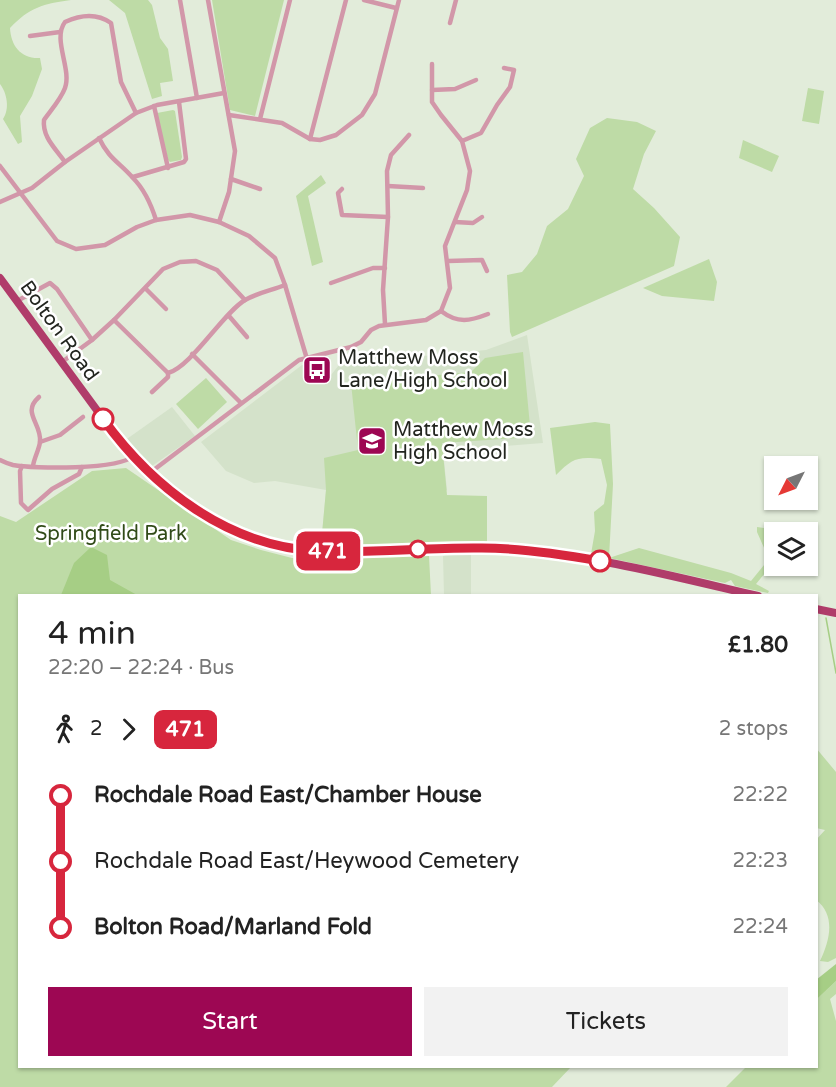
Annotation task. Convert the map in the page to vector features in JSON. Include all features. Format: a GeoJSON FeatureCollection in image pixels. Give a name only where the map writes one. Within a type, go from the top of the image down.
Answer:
{"type":"FeatureCollection","features":[{"type":"Feature","properties":{"kind":"highway","name":"Bolton Road"},"geometry":{"type":"LineString","coordinates":[[0,278],[117,438],[133,456],[201,513],[236,533],[262,543],[318,551],[484,548],[566,555],[621,564],[749,594]]}},
{"type":"Feature","properties":{"kind":"highway"},"geometry":{"type":"LineString","coordinates":[[818,609],[836,613]]}},
{"type":"Feature","properties":{"kind":"street"},"geometry":{"type":"LineString","coordinates":[[180,0],[197,98]]}},
{"type":"Feature","properties":{"kind":"street"},"geometry":{"type":"LineString","coordinates":[[208,0],[235,151],[231,179],[219,222]]}},
{"type":"Feature","properties":{"kind":"street"},"geometry":{"type":"LineString","coordinates":[[260,119],[290,0]]}},
{"type":"Feature","properties":{"kind":"street"},"geometry":{"type":"LineString","coordinates":[[310,139],[346,0]]}},
{"type":"Feature","properties":{"kind":"street"},"geometry":{"type":"LineString","coordinates":[[364,0],[396,8]]}},
{"type":"Feature","properties":{"kind":"street"},"geometry":{"type":"LineString","coordinates":[[229,115],[282,123],[310,139],[320,140],[336,135],[362,115],[375,94],[399,0]]}},
{"type":"Feature","properties":{"kind":"street"},"geometry":{"type":"LineString","coordinates":[[450,23],[456,0]]}},
{"type":"Feature","properties":{"kind":"street"},"geometry":{"type":"LineString","coordinates":[[65,162],[47,137],[44,120],[65,88],[67,77],[60,32],[65,22],[84,16],[101,16],[111,23],[121,82],[136,113]]}},
{"type":"Feature","properties":{"kind":"street"},"geometry":{"type":"LineString","coordinates":[[30,36],[60,32]]}},
{"type":"Feature","properties":{"kind":"street"},"geometry":{"type":"LineString","coordinates":[[151,472],[299,360],[351,347],[361,342],[370,330],[386,324],[426,320],[441,311],[450,288],[445,246],[467,190],[470,171],[462,141],[432,102],[432,64]]}},
{"type":"Feature","properties":{"kind":"street"},"geometry":{"type":"LineString","coordinates":[[462,141],[481,133],[510,87],[514,70],[504,68]]}},
{"type":"Feature","properties":{"kind":"street"},"geometry":{"type":"LineString","coordinates":[[432,90],[455,89],[476,80]]}},
{"type":"Feature","properties":{"kind":"street"},"geometry":{"type":"LineString","coordinates":[[0,202],[32,188],[136,113],[154,106],[224,93]]}},
{"type":"Feature","properties":{"kind":"street"},"geometry":{"type":"LineString","coordinates":[[133,177],[181,164],[186,159],[179,102]]}},
{"type":"Feature","properties":{"kind":"street"},"geometry":{"type":"LineString","coordinates":[[154,106],[168,168]]}},
{"type":"Feature","properties":{"kind":"street"},"geometry":{"type":"LineString","coordinates":[[386,324],[383,290],[388,217],[387,171],[391,155],[409,135]]}},
{"type":"Feature","properties":{"kind":"street"},"geometry":{"type":"LineString","coordinates":[[99,138],[106,153],[133,177],[149,198],[156,220]]}},
{"type":"Feature","properties":{"kind":"street"},"geometry":{"type":"LineString","coordinates":[[0,166],[57,241],[76,249],[105,245],[137,227],[156,220],[190,215],[219,222],[249,236],[275,258],[307,359]]}},
{"type":"Feature","properties":{"kind":"street"},"geometry":{"type":"LineString","coordinates":[[231,179],[260,189]]}},
{"type":"Feature","properties":{"kind":"street"},"geometry":{"type":"LineString","coordinates":[[388,186],[423,189]]}},
{"type":"Feature","properties":{"kind":"street"},"geometry":{"type":"LineString","coordinates":[[342,189],[338,193],[342,214],[388,217]]}},
{"type":"Feature","properties":{"kind":"street"},"geometry":{"type":"LineString","coordinates":[[455,222],[473,223],[482,217]]}},
{"type":"Feature","properties":{"kind":"street"},"geometry":{"type":"LineString","coordinates":[[448,261],[482,260],[487,271]]}},
{"type":"Feature","properties":{"kind":"street"},"geometry":{"type":"LineString","coordinates":[[62,362],[114,320],[163,269],[180,262],[196,261],[217,270],[245,300]]}},
{"type":"Feature","properties":{"kind":"street"},"geometry":{"type":"LineString","coordinates":[[331,283],[373,268],[385,268]]}},
{"type":"Feature","properties":{"kind":"street"},"geometry":{"type":"LineString","coordinates":[[17,301],[50,283],[57,289],[92,340]]}},
{"type":"Feature","properties":{"kind":"street"},"geometry":{"type":"LineString","coordinates":[[153,392],[168,376],[168,373],[192,354],[245,300],[285,285]]}},
{"type":"Feature","properties":{"kind":"street"},"geometry":{"type":"LineString","coordinates":[[146,289],[166,309]]}},
{"type":"Feature","properties":{"kind":"street"},"geometry":{"type":"LineString","coordinates":[[441,311],[458,321],[488,314]]}},
{"type":"Feature","properties":{"kind":"street"},"geometry":{"type":"LineString","coordinates":[[229,316],[247,337]]}},
{"type":"Feature","properties":{"kind":"street"},"geometry":{"type":"LineString","coordinates":[[114,320],[168,373]]}},
{"type":"Feature","properties":{"kind":"street"},"geometry":{"type":"LineString","coordinates":[[192,354],[241,403]]}},
{"type":"Feature","properties":{"kind":"street"},"geometry":{"type":"LineString","coordinates":[[33,466],[40,442],[38,426],[31,408],[35,398]]}},
{"type":"Feature","properties":{"kind":"street"},"geometry":{"type":"LineString","coordinates":[[40,442],[60,435],[82,417]]}},
{"type":"Feature","properties":{"kind":"street"},"geometry":{"type":"LineString","coordinates":[[0,460],[22,466],[82,467],[124,462],[133,456]]}},
{"type":"Feature","properties":{"kind":"street"},"geometry":{"type":"LineString","coordinates":[[22,466],[20,471],[21,502],[28,510],[52,489],[79,474],[82,467]]}},
{"type":"Feature","properties":{"kind":"shaded area","name":"Matthew Moss High School"},"geometry":{"type":"Polygon","coordinates":[[[527,335],[543,443],[443,451],[447,490],[321,545],[326,490],[275,481],[254,483],[226,471],[201,442],[302,365],[310,366],[321,374],[331,375],[343,360],[359,362],[486,350],[527,335]]]}},
{"type":"Feature","properties":{"kind":"shaded area"},"geometry":{"type":"Polygon","coordinates":[[[172,407],[195,436],[152,466],[124,441],[172,407]]]}},
{"type":"Feature","properties":{"kind":"shaded area"},"geometry":{"type":"Polygon","coordinates":[[[91,547],[107,555],[110,580],[135,594],[61,594],[74,563],[91,547]]]}},
{"type":"Feature","properties":{"kind":"shaded area"},"geometry":{"type":"Polygon","coordinates":[[[451,553],[471,553],[471,594],[444,594],[443,556],[451,553]]]}},
{"type":"Feature","properties":{"kind":"shaded area"},"geometry":{"type":"Polygon","coordinates":[[[836,964],[836,981],[818,998],[818,978],[836,964]]]}},
{"type":"Feature","properties":{"kind":"green space"},"geometry":{"type":"Polygon","coordinates":[[[0,0],[71,0],[52,3],[31,11],[10,28],[12,40],[18,50],[27,56],[40,58],[42,69],[32,96],[20,116],[22,142],[18,144],[3,119],[7,106],[6,96],[0,84],[0,0]]]}},
{"type":"Feature","properties":{"kind":"green space"},"geometry":{"type":"Polygon","coordinates":[[[109,0],[148,0],[152,5],[160,38],[168,49],[173,81],[160,83],[162,96],[152,99],[125,13],[109,0]]]}},
{"type":"Feature","properties":{"kind":"green space"},"geometry":{"type":"Polygon","coordinates":[[[212,0],[284,0],[255,116],[230,110],[212,0]]]}},
{"type":"Feature","properties":{"kind":"green space"},"geometry":{"type":"Polygon","coordinates":[[[808,88],[824,91],[819,124],[802,121],[808,88]]]}},
{"type":"Feature","properties":{"kind":"green space"},"geometry":{"type":"Polygon","coordinates":[[[173,110],[182,157],[181,160],[170,162],[157,113],[173,110]]]}},
{"type":"Feature","properties":{"kind":"green space"},"geometry":{"type":"Polygon","coordinates":[[[607,118],[637,122],[656,131],[644,154],[633,189],[680,237],[674,266],[512,337],[507,275],[522,272],[537,254],[547,226],[568,209],[584,176],[576,159],[590,128],[607,118]]]}},
{"type":"Feature","properties":{"kind":"green space"},"geometry":{"type":"Polygon","coordinates":[[[743,140],[779,156],[772,172],[739,158],[743,140]]]}},
{"type":"Feature","properties":{"kind":"green space"},"geometry":{"type":"Polygon","coordinates":[[[321,175],[326,183],[308,196],[323,262],[312,266],[296,196],[321,175]]]}},
{"type":"Feature","properties":{"kind":"green space"},"geometry":{"type":"Polygon","coordinates":[[[709,259],[717,282],[714,301],[662,296],[643,288],[709,259]]]}},
{"type":"Feature","properties":{"kind":"green space"},"geometry":{"type":"Polygon","coordinates":[[[523,352],[530,426],[526,436],[442,443],[447,495],[487,496],[487,542],[321,545],[326,490],[324,458],[358,450],[351,383],[471,372],[485,358],[523,352]]]}},
{"type":"Feature","properties":{"kind":"green space"},"geometry":{"type":"Polygon","coordinates":[[[206,378],[227,402],[198,429],[176,404],[206,378]]]}},
{"type":"Feature","properties":{"kind":"green space"},"geometry":{"type":"Polygon","coordinates":[[[595,422],[610,424],[613,484],[609,558],[591,554],[595,531],[594,512],[604,504],[607,485],[601,459],[576,460],[566,465],[556,475],[550,428],[595,422]]]}},
{"type":"Feature","properties":{"kind":"green space","name":"Springfield Park"},"geometry":{"type":"Polygon","coordinates":[[[126,468],[231,540],[292,558],[429,556],[431,594],[18,594],[18,1068],[570,1068],[552,1087],[0,1087],[0,516],[16,522],[92,471],[126,468]]]}},
{"type":"Feature","properties":{"kind":"green space"},"geometry":{"type":"Polygon","coordinates":[[[757,527],[764,528],[764,548],[757,532],[757,527]]]}},
{"type":"Feature","properties":{"kind":"green space"},"geometry":{"type":"Polygon","coordinates":[[[639,548],[731,573],[751,581],[764,565],[764,574],[756,584],[769,591],[768,593],[735,586],[731,580],[725,583],[609,558],[639,548]]]}},
{"type":"Feature","properties":{"kind":"green space"},"geometry":{"type":"Polygon","coordinates":[[[818,750],[836,772],[836,958],[828,962],[820,961],[828,936],[829,920],[818,902],[818,838],[825,830],[818,828],[818,750]]]}},
{"type":"Feature","properties":{"kind":"green space"},"geometry":{"type":"Polygon","coordinates":[[[836,981],[836,994],[830,999],[836,1021],[836,1087],[726,1087],[745,1068],[818,1068],[818,998],[836,981]]]}},
{"type":"Feature","properties":{"kind":"waterway"},"geometry":{"type":"LineString","coordinates":[[826,618],[836,673]]}},
{"type":"Feature","properties":{"kind":"bus line","name":"471"},"geometry":{"type":"LineString","coordinates":[[103,419],[133,456],[187,504],[236,533],[262,543],[318,551],[484,548],[566,555],[600,561]]}},
{"type":"Feature","properties":{"kind":"place","name":"Matthew Moss Lane/High School"},"geometry":{"type":"Point","coordinates":[317,370]}},
{"type":"Feature","properties":{"kind":"place","name":"Matthew Moss High School"},"geometry":{"type":"Point","coordinates":[372,441]}}]}
